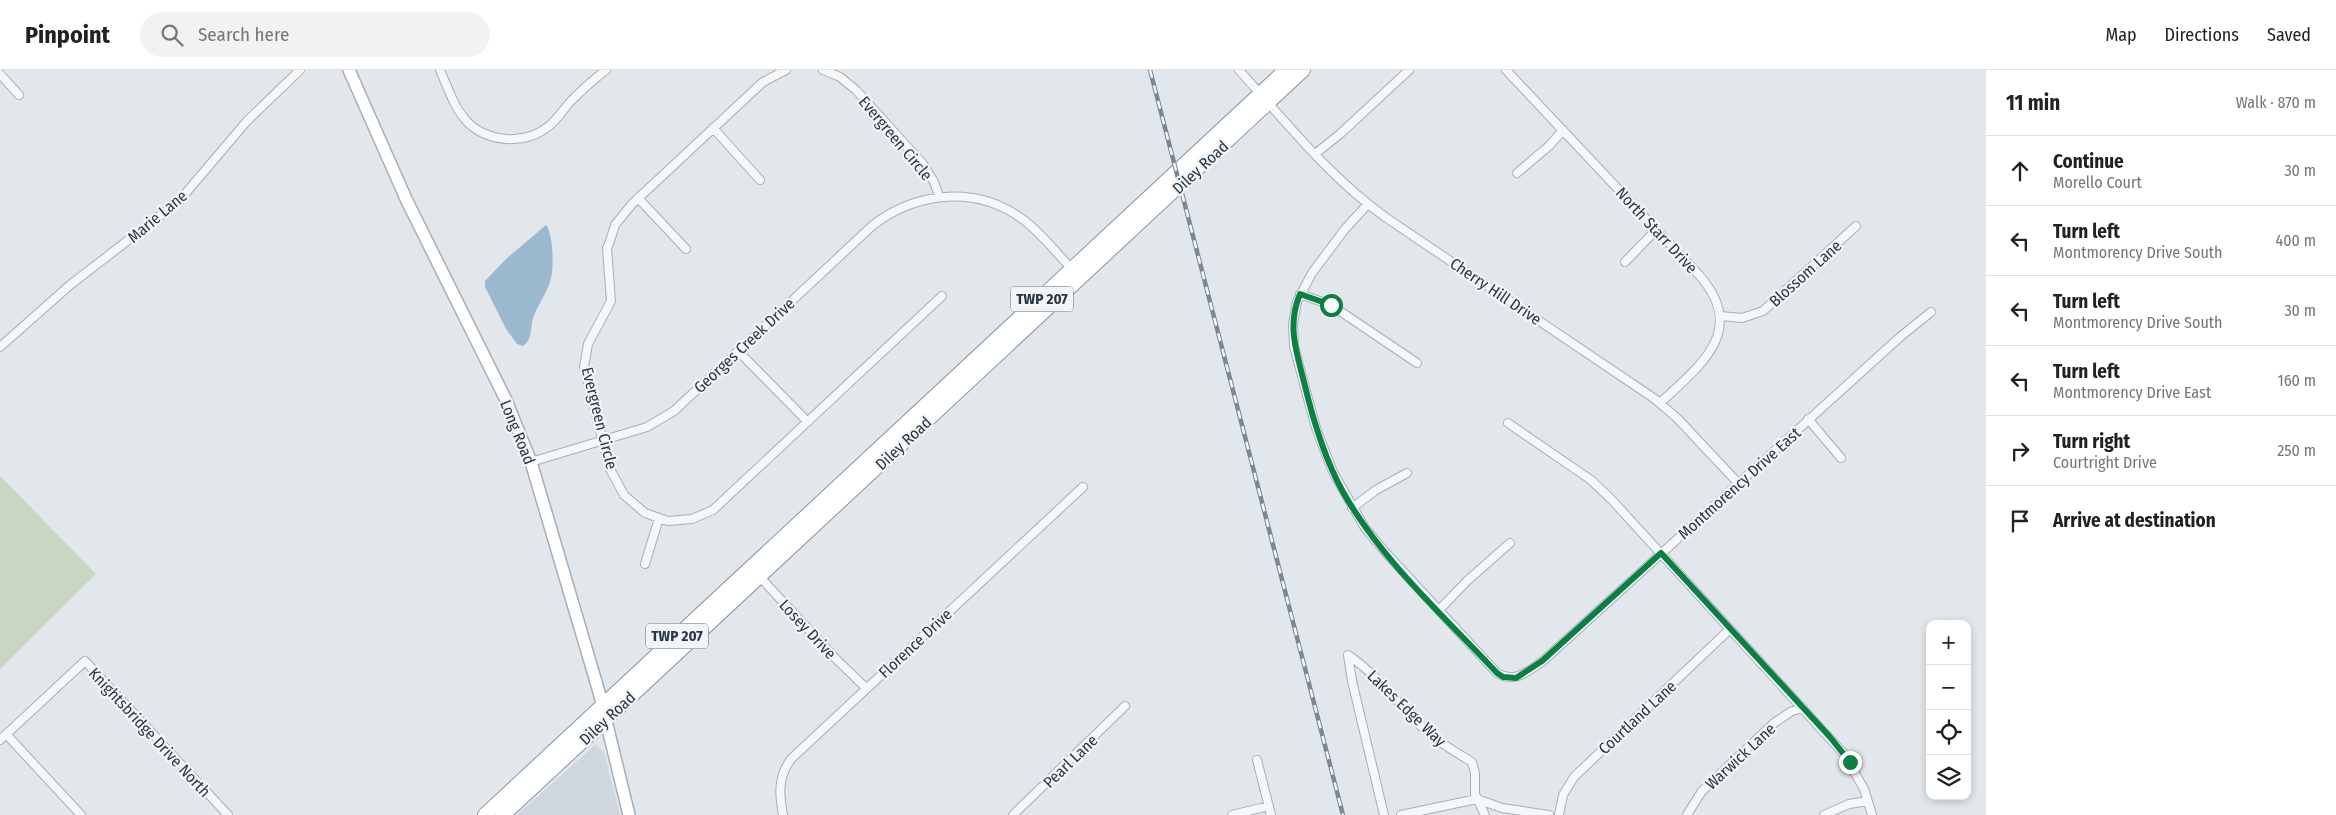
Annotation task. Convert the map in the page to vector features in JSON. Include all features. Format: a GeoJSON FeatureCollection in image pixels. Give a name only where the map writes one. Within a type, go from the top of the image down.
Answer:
{"type":"FeatureCollection","features":[{"type":"Feature","properties":{"kind":"highway","name":"Diley Road"},"geometry":{"type":"LineString","coordinates":[[1264,98],[1286,70]]}},
{"type":"Feature","properties":{"kind":"highway","name":"Diley Road"},"geometry":{"type":"LineString","coordinates":[[485,815],[605,712],[1264,98],[1304,70]]}},
{"type":"Feature","properties":{"kind":"highway","name":"Diley Road"},"geometry":{"type":"LineString","coordinates":[[503,815],[605,712]]}},
{"type":"Feature","properties":{"kind":"main road","name":"Long Road"},"geometry":{"type":"LineString","coordinates":[[350,70],[407,201],[506,400],[531,462],[605,712],[629,815]]}},
{"type":"Feature","properties":{"kind":"street","name":"Marie Lane"},"geometry":{"type":"LineString","coordinates":[[0,347],[70,285],[179,201],[247,121],[300,70]]}},
{"type":"Feature","properties":{"kind":"street"},"geometry":{"type":"LineString","coordinates":[[440,70],[454,104],[464,119],[476,130],[488,137],[509,139],[525,138],[536,134],[549,125],[571,101],[606,70]]}},
{"type":"Feature","properties":{"kind":"street","name":"Evergreen Circle"},"geometry":{"type":"LineString","coordinates":[[786,70],[763,82],[638,198],[615,225],[607,248],[611,301],[588,344],[584,367],[610,469],[624,495],[645,513],[668,521],[692,519],[713,510],[942,296]]}},
{"type":"Feature","properties":{"kind":"street","name":"Evergreen Circle"},"geometry":{"type":"LineString","coordinates":[[823,70],[842,73],[922,164],[934,182],[939,196],[979,199],[1002,207],[1025,221],[1076,274]]}},
{"type":"Feature","properties":{"kind":"street","name":"Cherry Hill Drive"},"geometry":{"type":"LineString","coordinates":[[1239,70],[1353,193],[1368,205],[1636,384],[1660,403],[1738,483]]}},
{"type":"Feature","properties":{"kind":"street"},"geometry":{"type":"LineString","coordinates":[[1315,154],[1340,134],[1409,70]]}},
{"type":"Feature","properties":{"kind":"street","name":"North Starr Drive"},"geometry":{"type":"LineString","coordinates":[[1506,70],[1706,282],[1717,300],[1721,316]]}},
{"type":"Feature","properties":{"kind":"street"},"geometry":{"type":"LineString","coordinates":[[0,74],[19,95]]}},
{"type":"Feature","properties":{"kind":"street"},"geometry":{"type":"LineString","coordinates":[[713,128],[760,180]]}},
{"type":"Feature","properties":{"kind":"street"},"geometry":{"type":"LineString","coordinates":[[1517,173],[1549,146],[1563,130]]}},
{"type":"Feature","properties":{"kind":"street","name":"Georges Creek Drive"},"geometry":{"type":"LineString","coordinates":[[531,462],[648,427],[674,411],[885,216],[910,203],[939,196]]}},
{"type":"Feature","properties":{"kind":"street"},"geometry":{"type":"LineString","coordinates":[[638,198],[686,249]]}},
{"type":"Feature","properties":{"kind":"street"},"geometry":{"type":"LineString","coordinates":[[1368,205],[1345,229],[1312,273],[1300,294],[1294,313],[1294,346],[1324,452],[1352,508],[1375,540],[1439,610],[1467,581],[1510,543]]}},
{"type":"Feature","properties":{"kind":"street","name":"Blossom Lane"},"geometry":{"type":"LineString","coordinates":[[1721,316],[1742,318],[1763,310],[1856,226]]}},
{"type":"Feature","properties":{"kind":"street"},"geometry":{"type":"LineString","coordinates":[[1625,262],[1656,230]]}},
{"type":"Feature","properties":{"kind":"street"},"geometry":{"type":"LineString","coordinates":[[1300,294],[1331,305],[1417,363]]}},
{"type":"Feature","properties":{"kind":"street","name":"Montmorency Drive East"},"geometry":{"type":"LineString","coordinates":[[1439,610],[1497,673],[1511,679],[1524,673],[1548,656],[1808,419],[1930,312]]}},
{"type":"Feature","properties":{"kind":"street"},"geometry":{"type":"LineString","coordinates":[[1660,403],[1697,367],[1708,353],[1719,331],[1721,316]]}},
{"type":"Feature","properties":{"kind":"street"},"geometry":{"type":"LineString","coordinates":[[738,351],[808,422]]}},
{"type":"Feature","properties":{"kind":"street"},"geometry":{"type":"LineString","coordinates":[[1808,419],[1841,458]]}},
{"type":"Feature","properties":{"kind":"street"},"geometry":{"type":"LineString","coordinates":[[1508,424],[1591,480],[1661,553],[1844,754],[1855,772],[1872,815]]}},
{"type":"Feature","properties":{"kind":"street"},"geometry":{"type":"LineString","coordinates":[[1352,508],[1368,496],[1407,473]]}},
{"type":"Feature","properties":{"kind":"street","name":"Florence Drive"},"geometry":{"type":"LineString","coordinates":[[783,815],[779,790],[784,768],[806,743],[1083,487]]}},
{"type":"Feature","properties":{"kind":"street"},"geometry":{"type":"LineString","coordinates":[[645,564],[659,518]]}},
{"type":"Feature","properties":{"kind":"street","name":"Losey Drive"},"geometry":{"type":"LineString","coordinates":[[756,572],[835,658],[866,688]]}},
{"type":"Feature","properties":{"kind":"street","name":"Courtland Lane"},"geometry":{"type":"LineString","coordinates":[[1559,815],[1563,795],[1574,777],[1730,629]]}},
{"type":"Feature","properties":{"kind":"street","name":"Lakes Edge Way"},"geometry":{"type":"LineString","coordinates":[[1384,815],[1352,681],[1348,655],[1374,675],[1421,726],[1444,746],[1472,762],[1476,773],[1477,799],[1485,815]]}},
{"type":"Feature","properties":{"kind":"street","name":"Knightsbridge Drive North"},"geometry":{"type":"LineString","coordinates":[[3,737],[85,661],[228,815]]}},
{"type":"Feature","properties":{"kind":"street","name":"Pearl Lane"},"geometry":{"type":"LineString","coordinates":[[1013,815],[1126,706]]}},
{"type":"Feature","properties":{"kind":"street","name":"Warwick Lane"},"geometry":{"type":"LineString","coordinates":[[1687,815],[1702,791],[1774,723],[1784,716],[1803,708]]}},
{"type":"Feature","properties":{"kind":"street"},"geometry":{"type":"LineString","coordinates":[[3,737],[76,813]]}},
{"type":"Feature","properties":{"kind":"street"},"geometry":{"type":"LineString","coordinates":[[1257,760],[1271,815]]}},
{"type":"Feature","properties":{"kind":"street"},"geometry":{"type":"LineString","coordinates":[[1401,815],[1477,799],[1502,808],[1549,815]]}},
{"type":"Feature","properties":{"kind":"street"},"geometry":{"type":"LineString","coordinates":[[1824,815],[1849,804],[1868,801]]}},
{"type":"Feature","properties":{"kind":"street"},"geometry":{"type":"LineString","coordinates":[[1232,815],[1269,806]]}},
{"type":"Feature","properties":{"kind":"shaded area"},"geometry":{"type":"Polygon","coordinates":[[[595,745],[604,752],[620,815],[517,815],[595,745]]]}},
{"type":"Feature","properties":{"kind":"green space"},"geometry":{"type":"Polygon","coordinates":[[[0,476],[96,574],[0,669],[0,476]]]}},
{"type":"Feature","properties":{"kind":"water"},"geometry":{"type":"Polygon","coordinates":[[[546,225],[551,242],[552,273],[548,288],[533,318],[530,337],[523,346],[517,344],[506,329],[485,287],[485,281],[506,259],[546,225]]]}},
{"type":"Feature","properties":{"kind":"railway"},"geometry":{"type":"LineString","coordinates":[[1150,70],[1343,815]]}},
{"type":"Feature","properties":{"kind":"route"},"geometry":{"type":"LineString","coordinates":[[1331,305],[1312,296],[1300,294],[1294,313],[1293,335],[1296,357],[1317,431],[1333,472],[1352,508],[1375,540],[1497,673],[1511,679],[1534,667],[1661,553],[1830,737],[1850,762]]}}]}
